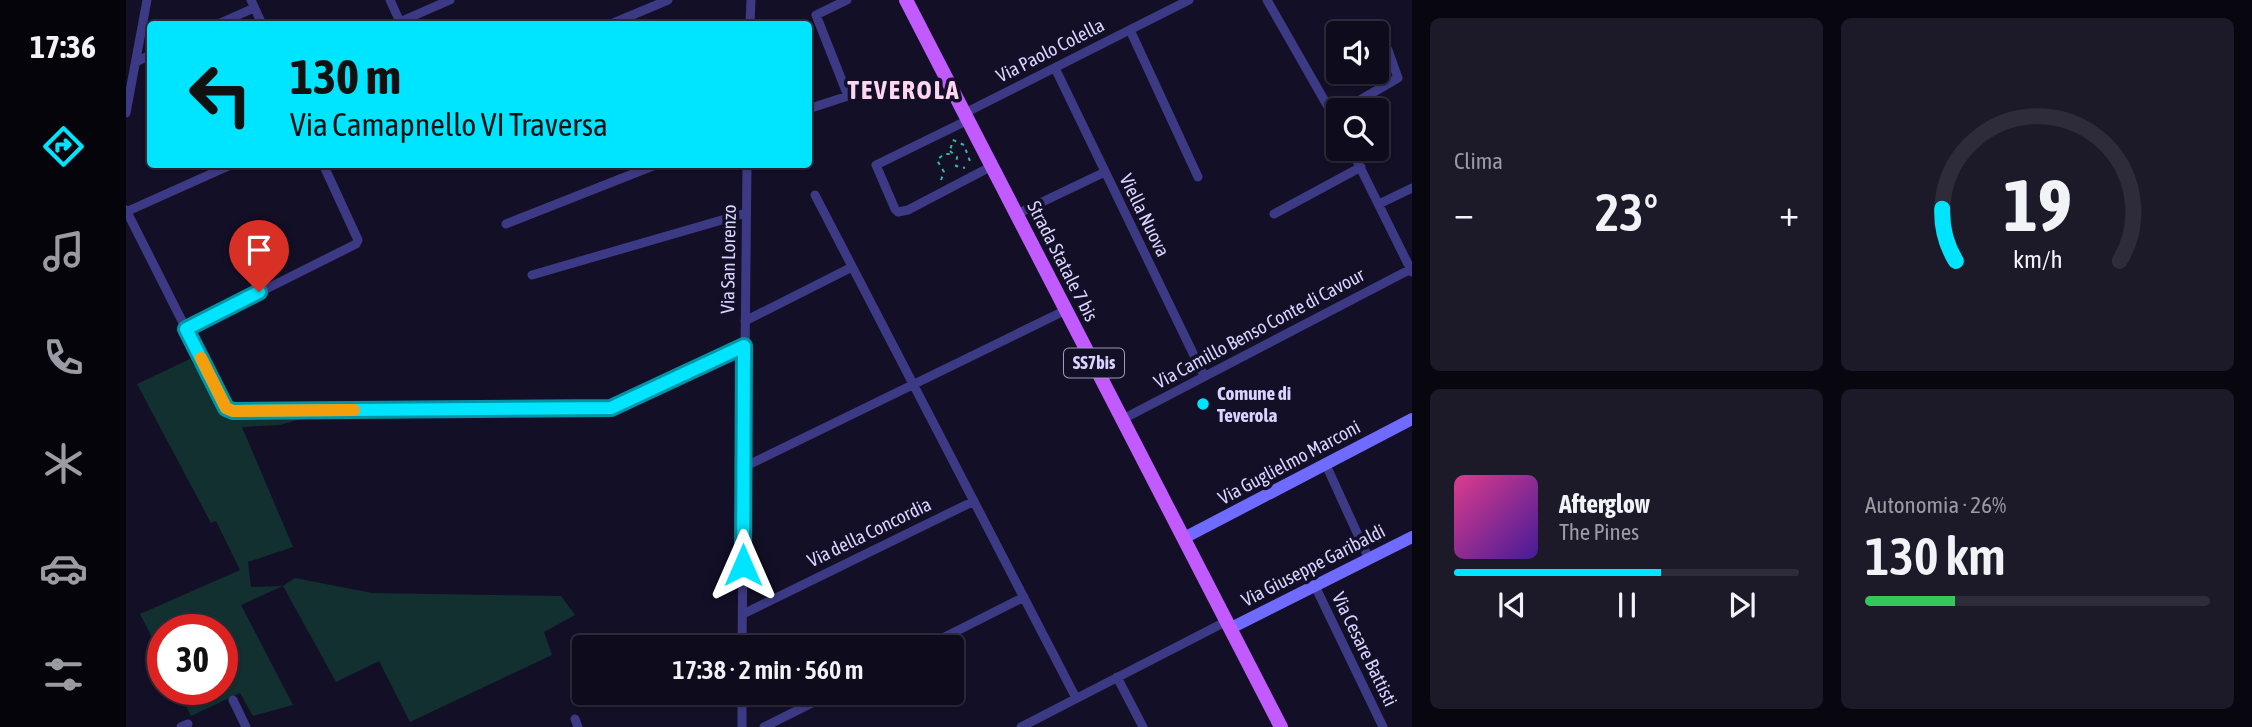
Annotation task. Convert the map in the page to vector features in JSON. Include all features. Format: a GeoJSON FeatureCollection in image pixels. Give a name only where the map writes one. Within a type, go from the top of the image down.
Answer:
{"type":"FeatureCollection","features":[{"type":"Feature","properties":{"kind":"main road","name":"Strada Statale 7 bis"},"geometry":{"type":"LineString","coordinates":[[906,0],[1281,727]]}},
{"type":"Feature","properties":{"kind":"street"},"geometry":{"type":"LineString","coordinates":[[126,113],[133,59],[146,0]]}},
{"type":"Feature","properties":{"kind":"street"},"geometry":{"type":"LineString","coordinates":[[390,0],[396,21]]}},
{"type":"Feature","properties":{"kind":"street"},"geometry":{"type":"LineString","coordinates":[[402,21],[450,0]]}},
{"type":"Feature","properties":{"kind":"street"},"geometry":{"type":"LineString","coordinates":[[618,21],[668,0]]}},
{"type":"Feature","properties":{"kind":"street"},"geometry":{"type":"LineString","coordinates":[[750,21],[751,0]]}},
{"type":"Feature","properties":{"kind":"street"},"geometry":{"type":"LineString","coordinates":[[812,108],[849,96],[816,15],[848,0]]}},
{"type":"Feature","properties":{"kind":"street","name":"Via Paolo Colella"},"geometry":{"type":"LineString","coordinates":[[992,166],[908,210],[898,212],[876,165],[1055,68],[1189,0]]}},
{"type":"Feature","properties":{"kind":"street"},"geometry":{"type":"LineString","coordinates":[[1268,1],[1329,98]]}},
{"type":"Feature","properties":{"kind":"street"},"geometry":{"type":"LineString","coordinates":[[223,21],[252,4],[260,21]]}},
{"type":"Feature","properties":{"kind":"street"},"geometry":{"type":"LineString","coordinates":[[1130,30],[1198,177]]}},
{"type":"Feature","properties":{"kind":"street"},"geometry":{"type":"LineString","coordinates":[[1389,53],[1398,78],[1389,83]]}},
{"type":"Feature","properties":{"kind":"street","name":"Viella Nuova"},"geometry":{"type":"LineString","coordinates":[[1055,68],[1204,376]]}},
{"type":"Feature","properties":{"kind":"street"},"geometry":{"type":"LineString","coordinates":[[1364,98],[1388,84]]}},
{"type":"Feature","properties":{"kind":"street"},"geometry":{"type":"LineString","coordinates":[[1358,161],[1411,270]]}},
{"type":"Feature","properties":{"kind":"street"},"geometry":{"type":"LineString","coordinates":[[1274,214],[1361,167]]}},
{"type":"Feature","properties":{"kind":"street"},"geometry":{"type":"LineString","coordinates":[[224,168],[127,211],[226,408],[233,411],[611,408],[744,346]]}},
{"type":"Feature","properties":{"kind":"street"},"geometry":{"type":"LineString","coordinates":[[186,329],[356,244],[358,240],[325,168]]}},
{"type":"Feature","properties":{"kind":"street"},"geometry":{"type":"LineString","coordinates":[[506,224],[648,168]]}},
{"type":"Feature","properties":{"kind":"street","name":"Via San Lorenzo"},"geometry":{"type":"LineString","coordinates":[[743,635],[747,168]]}},
{"type":"Feature","properties":{"kind":"street"},"geometry":{"type":"LineString","coordinates":[[1017,214],[1105,172]]}},
{"type":"Feature","properties":{"kind":"street"},"geometry":{"type":"LineString","coordinates":[[1379,204],[1412,188]]}},
{"type":"Feature","properties":{"kind":"street"},"geometry":{"type":"LineString","coordinates":[[815,195],[1076,698]]}},
{"type":"Feature","properties":{"kind":"street"},"geometry":{"type":"LineString","coordinates":[[532,275],[746,213]]}},
{"type":"Feature","properties":{"kind":"street"},"geometry":{"type":"LineString","coordinates":[[745,321],[852,267]]}},
{"type":"Feature","properties":{"kind":"street","name":"Via Camillo Benso Conte di Cavour"},"geometry":{"type":"LineString","coordinates":[[1123,419],[1411,270]]}},
{"type":"Feature","properties":{"kind":"street"},"geometry":{"type":"LineString","coordinates":[[744,467],[1066,310]]}},
{"type":"Feature","properties":{"kind":"street","name":"Via Guglielmo Marconi"},"geometry":{"type":"LineString","coordinates":[[1184,538],[1412,419]]}},
{"type":"Feature","properties":{"kind":"street"},"geometry":{"type":"LineString","coordinates":[[1326,465],[1369,559]]}},
{"type":"Feature","properties":{"kind":"street","name":"Via della Concordia"},"geometry":{"type":"LineString","coordinates":[[743,614],[974,501]]}},
{"type":"Feature","properties":{"kind":"street","name":"Via Giuseppe Garibaldi"},"geometry":{"type":"LineString","coordinates":[[1229,624],[1315,586],[1412,537]]}},
{"type":"Feature","properties":{"kind":"street","name":"Via Cesare Battisti"},"geometry":{"type":"LineString","coordinates":[[1315,586],[1383,727]]}},
{"type":"Feature","properties":{"kind":"street"},"geometry":{"type":"LineString","coordinates":[[949,635],[1024,597]]}},
{"type":"Feature","properties":{"kind":"street"},"geometry":{"type":"LineString","coordinates":[[1021,727],[1117,677],[1229,624]]}},
{"type":"Feature","properties":{"kind":"street"},"geometry":{"type":"LineString","coordinates":[[1117,677],[1143,727]]}},
{"type":"Feature","properties":{"kind":"street"},"geometry":{"type":"LineString","coordinates":[[235,705],[246,727]]}},
{"type":"Feature","properties":{"kind":"street"},"geometry":{"type":"LineString","coordinates":[[742,705],[742,727]]}},
{"type":"Feature","properties":{"kind":"street"},"geometry":{"type":"LineString","coordinates":[[764,727],[808,705]]}},
{"type":"Feature","properties":{"kind":"path"},"geometry":{"type":"LineString","coordinates":[[945,138],[964,145],[970,157],[971,170],[957,166],[957,158],[950,151]]}},
{"type":"Feature","properties":{"kind":"path"},"geometry":{"type":"LineString","coordinates":[[939,186],[944,172],[937,160],[950,151],[953,140]]}},
{"type":"Feature","properties":{"kind":"green space"},"geometry":{"type":"Polygon","coordinates":[[[190,359],[194,366],[208,360],[236,418],[304,418],[280,425],[242,427],[293,547],[248,562],[251,587],[283,586],[241,605],[293,705],[253,716],[240,693],[238,694],[238,614],[147,614],[147,628],[140,614],[240,570],[216,521],[211,523],[137,384],[190,359]]]}},
{"type":"Feature","properties":{"kind":"green space"},"geometry":{"type":"Polygon","coordinates":[[[295,578],[372,593],[561,596],[575,615],[544,632],[552,655],[410,722],[379,661],[336,682],[283,586],[295,578]]]}},
{"type":"Feature","properties":{"kind":"green space"},"geometry":{"type":"Polygon","coordinates":[[[186,705],[214,705],[191,716],[186,705]]]}},
{"type":"Feature","properties":{"kind":"slow traffic"},"geometry":{"type":"LineString","coordinates":[[201,358],[226,408],[233,411],[354,410]]}},
{"type":"Feature","properties":{"kind":"place","name":"Comune di Teverola"},"geometry":{"type":"Point","coordinates":[1203,404]}},
{"type":"Feature","properties":{"kind":"district","name":"TEVEROLA"},"geometry":{"type":"Point","coordinates":[904,90]}},
{"type":"Feature","properties":{"kind":"route"},"geometry":{"type":"LineString","coordinates":[[259,292],[186,329],[226,408],[233,411],[611,408],[744,346],[743,565]]}}]}
